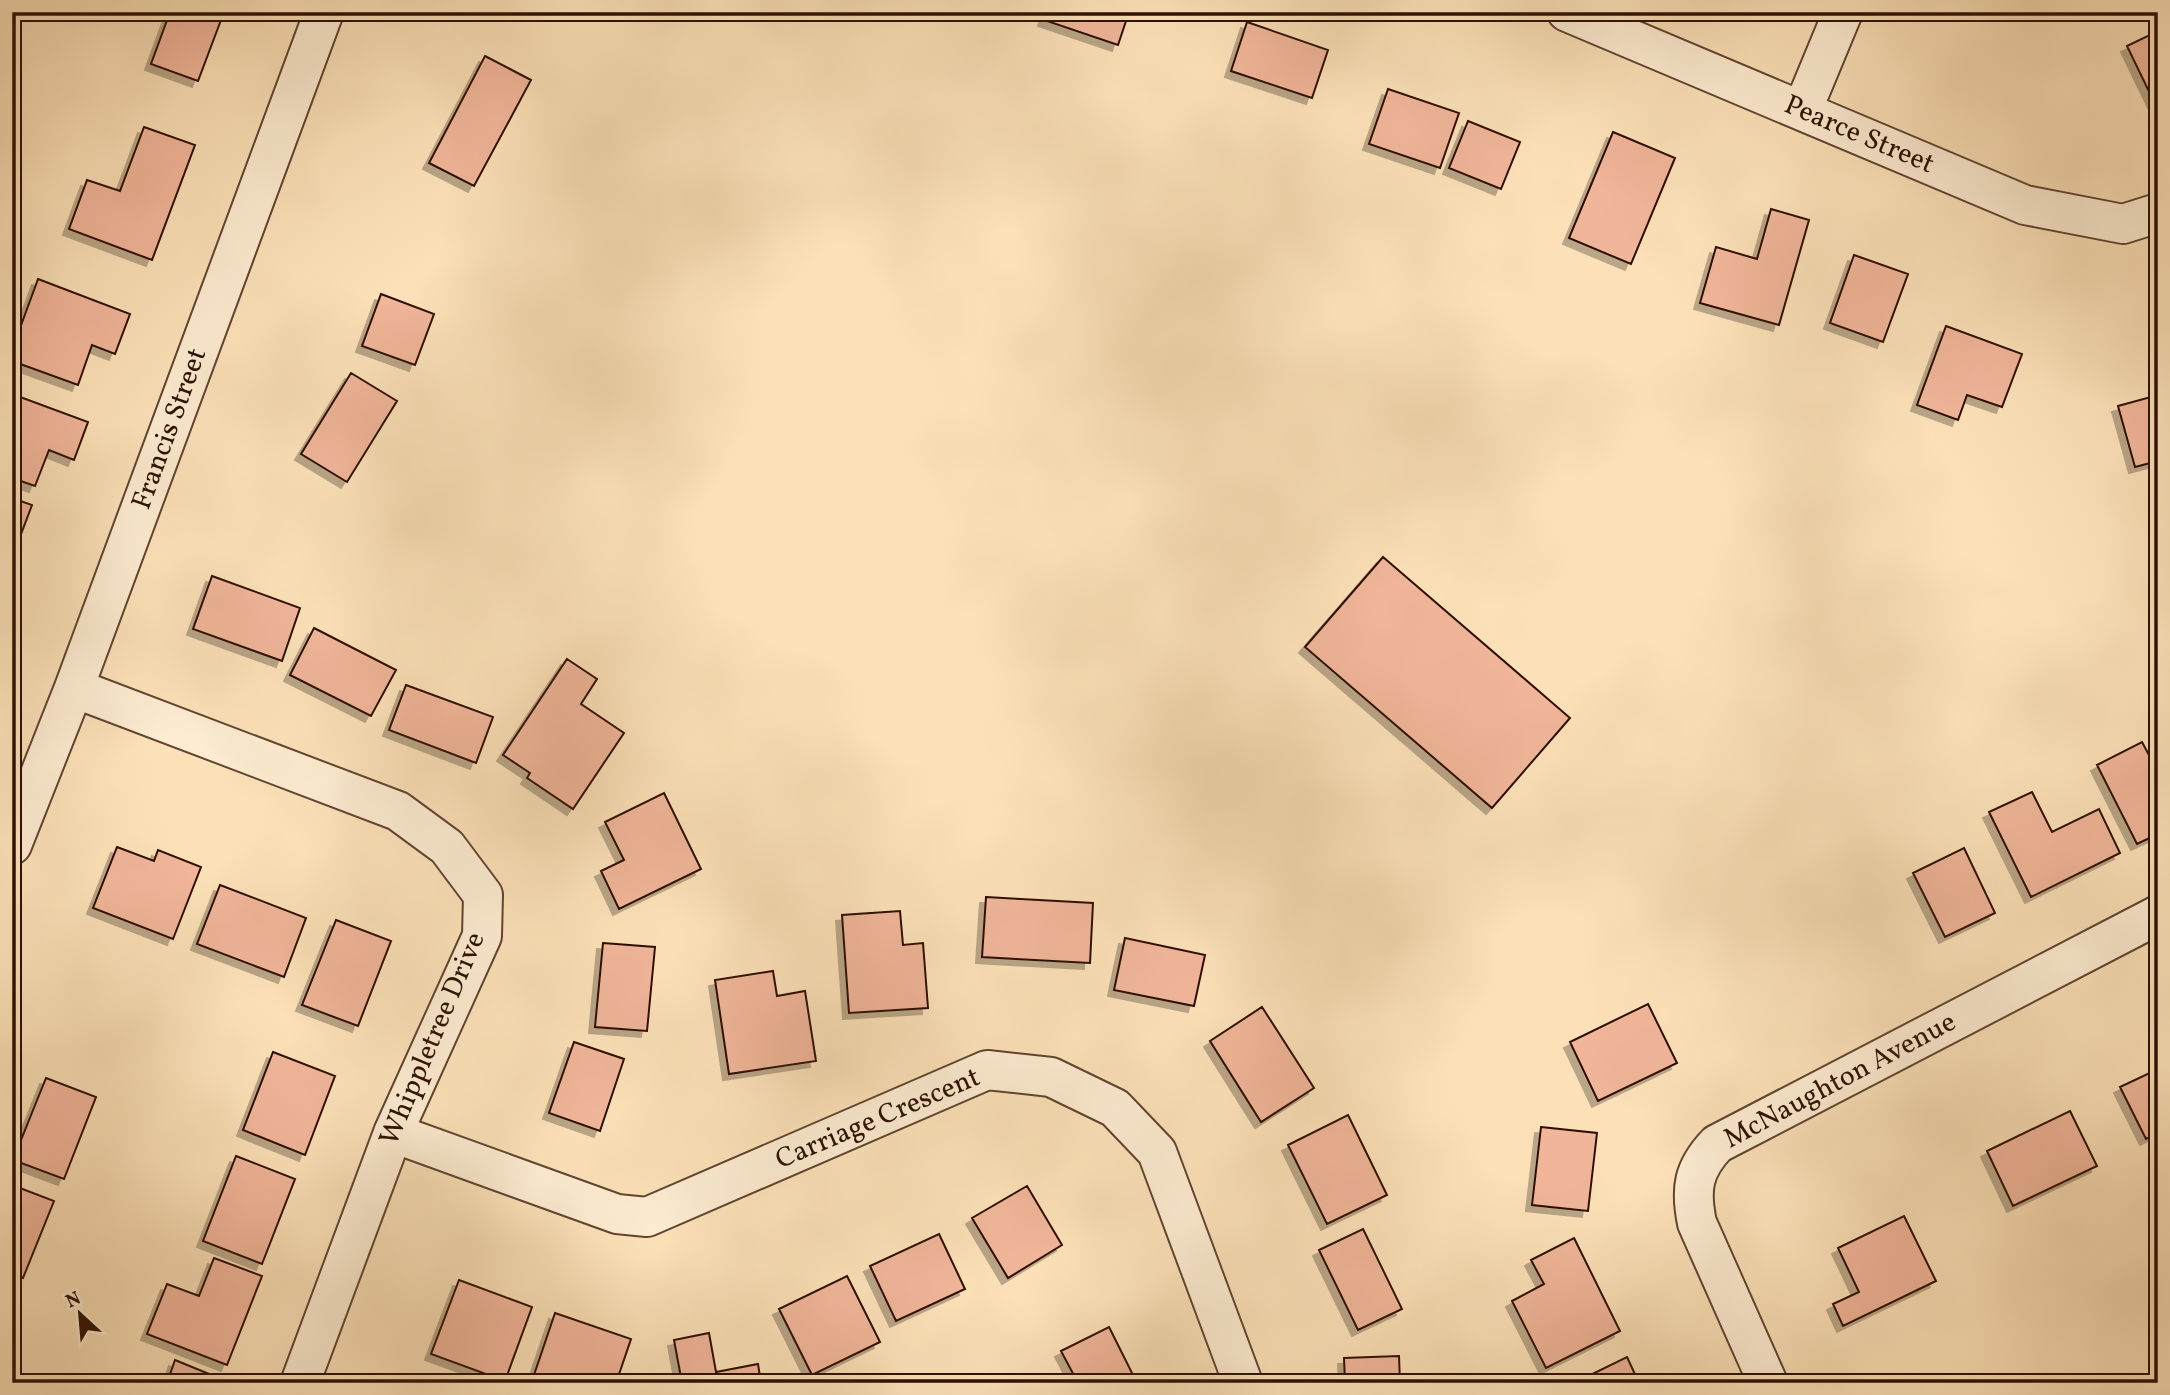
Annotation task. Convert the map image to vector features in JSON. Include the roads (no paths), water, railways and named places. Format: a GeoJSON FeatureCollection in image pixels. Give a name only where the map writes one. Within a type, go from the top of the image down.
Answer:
{"type":"FeatureCollection","features":[{"type":"Feature","properties":{"kind":"street","name":"Francis Street"},"geometry":{"type":"LineString","coordinates":[[12,845],[74,688],[324,12]]}},
{"type":"Feature","properties":{"kind":"street","name":"Pearce Street"},"geometry":{"type":"LineString","coordinates":[[1567,12],[2025,205],[2123,224],[2158,213]]}},
{"type":"Feature","properties":{"kind":"street"},"geometry":{"type":"LineString","coordinates":[[1802,111],[1843,12]]}},
{"type":"Feature","properties":{"kind":"street","name":"Whippletree Drive"},"geometry":{"type":"LineString","coordinates":[[74,688],[398,811],[447,847],[483,895],[482,936],[393,1133],[300,1383]]}},
{"type":"Feature","properties":{"kind":"street","name":"McNaughton Avenue"},"geometry":{"type":"LineString","coordinates":[[1768,1383],[1697,1223],[1692,1200],[1693,1179],[1702,1160],[1717,1144],[1727,1138],[2158,915]]}},
{"type":"Feature","properties":{"kind":"street","name":"Carriage Crescent"},"geometry":{"type":"LineString","coordinates":[[393,1133],[617,1214],[647,1217],[987,1070],[1051,1077],[1115,1108],[1157,1152],[1243,1383]]}}]}
